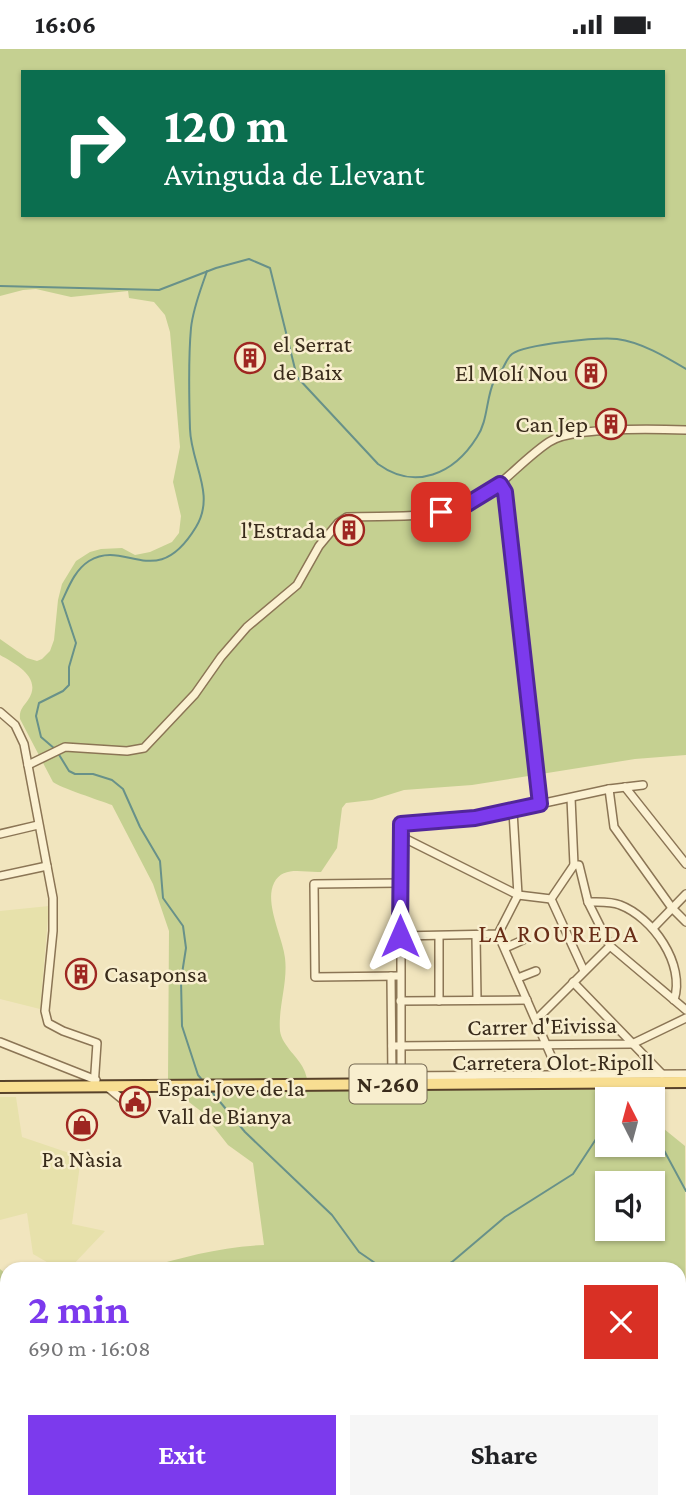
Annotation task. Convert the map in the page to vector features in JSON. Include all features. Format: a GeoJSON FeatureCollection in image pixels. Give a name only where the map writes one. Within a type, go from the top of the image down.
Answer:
{"type":"FeatureCollection","features":[{"type":"Feature","properties":{"kind":"main road","name":"Carretera Olot-Ripoll"},"geometry":{"type":"LineString","coordinates":[[0,1087],[94,1083],[107,1087],[232,1086],[392,1076],[686,1082]]}},
{"type":"Feature","properties":{"kind":"street"},"geometry":{"type":"LineString","coordinates":[[28,765],[65,747],[127,751],[144,748],[195,694],[220,657],[247,627],[297,585],[319,546],[338,523],[347,517],[441,512],[464,506],[500,484],[518,466],[556,438],[596,431],[686,430]]}},
{"type":"Feature","properties":{"kind":"street"},"geometry":{"type":"LineString","coordinates":[[500,484],[505,492],[540,804]]}},
{"type":"Feature","properties":{"kind":"street"},"geometry":{"type":"LineString","coordinates":[[0,712],[15,725],[24,744],[53,898],[45,1011],[48,1023],[97,1043],[94,1083],[0,1042]]}},
{"type":"Feature","properties":{"kind":"street"},"geometry":{"type":"LineString","coordinates":[[401,1075],[396,1046],[396,976],[400,936],[401,824],[475,818],[609,789],[643,785]]}},
{"type":"Feature","properties":{"kind":"street"},"geometry":{"type":"LineString","coordinates":[[625,787],[686,864]]}},
{"type":"Feature","properties":{"kind":"street"},"geometry":{"type":"LineString","coordinates":[[609,789],[614,827],[686,922]]}},
{"type":"Feature","properties":{"kind":"street"},"geometry":{"type":"LineString","coordinates":[[551,899],[574,865],[571,799]]}},
{"type":"Feature","properties":{"kind":"street"},"geometry":{"type":"LineString","coordinates":[[498,934],[518,895],[513,811]]}},
{"type":"Feature","properties":{"kind":"street"},"geometry":{"type":"LineString","coordinates":[[0,834],[38,825]]}},
{"type":"Feature","properties":{"kind":"street"},"geometry":{"type":"LineString","coordinates":[[400,835],[518,895],[551,899]]}},
{"type":"Feature","properties":{"kind":"street"},"geometry":{"type":"LineString","coordinates":[[574,865],[579,865],[588,902],[610,946],[686,1010]]}},
{"type":"Feature","properties":{"kind":"street"},"geometry":{"type":"LineString","coordinates":[[0,876],[47,866]]}},
{"type":"Feature","properties":{"kind":"street"},"geometry":{"type":"LineString","coordinates":[[396,976],[315,977],[314,884],[400,883]]}},
{"type":"Feature","properties":{"kind":"street"},"geometry":{"type":"LineString","coordinates":[[655,926],[686,894]]}},
{"type":"Feature","properties":{"kind":"street"},"geometry":{"type":"LineString","coordinates":[[551,899],[584,971]]}},
{"type":"Feature","properties":{"kind":"street"},"geometry":{"type":"LineString","coordinates":[[588,902],[614,902],[624,906],[655,926],[669,940],[678,953],[682,980],[679,994],[674,1000]]}},
{"type":"Feature","properties":{"kind":"street"},"geometry":{"type":"LineString","coordinates":[[400,936],[498,934]]}},
{"type":"Feature","properties":{"kind":"street"},"geometry":{"type":"LineString","coordinates":[[498,934],[559,1075]]}},
{"type":"Feature","properties":{"kind":"street"},"geometry":{"type":"LineString","coordinates":[[476,936],[477,1000]]}},
{"type":"Feature","properties":{"kind":"street"},"geometry":{"type":"LineString","coordinates":[[439,937],[439,1001]]}},
{"type":"Feature","properties":{"kind":"street"},"geometry":{"type":"LineString","coordinates":[[505,948],[523,940]]}},
{"type":"Feature","properties":{"kind":"street"},"geometry":{"type":"LineString","coordinates":[[536,1020],[610,946]]}},
{"type":"Feature","properties":{"kind":"street"},"geometry":{"type":"LineString","coordinates":[[518,978],[536,971]]}},
{"type":"Feature","properties":{"kind":"street"},"geometry":{"type":"LineString","coordinates":[[396,976],[400,1001],[392,1076],[686,1074]]}},
{"type":"Feature","properties":{"kind":"street"},"geometry":{"type":"LineString","coordinates":[[573,982],[662,1074]]}},
{"type":"Feature","properties":{"kind":"street"},"geometry":{"type":"LineString","coordinates":[[400,1001],[527,1000]]}},
{"type":"Feature","properties":{"kind":"street","name":"Carrer d'Eivissa"},"geometry":{"type":"LineString","coordinates":[[396,1046],[632,1044],[686,1018]]}},
{"type":"Feature","properties":{"kind":"street"},"geometry":{"type":"LineString","coordinates":[[107,1087],[138,1112]]}},
{"type":"Feature","properties":{"kind":"shaded area"},"geometry":{"type":"Polygon","coordinates":[[[49,906],[40,1009],[0,999],[0,911],[49,906]]]}},
{"type":"Feature","properties":{"kind":"shaded area"},"geometry":{"type":"Polygon","coordinates":[[[0,1097],[16,1097],[22,1137],[81,1157],[72,1224],[105,1231],[76,1262],[47,1262],[33,1254],[27,1213],[0,1220],[0,1097]]]}},
{"type":"Feature","properties":{"kind":"green space"},"geometry":{"type":"Polygon","coordinates":[[[0,49],[686,49],[686,755],[635,759],[472,785],[404,790],[372,800],[346,803],[342,808],[337,848],[321,872],[295,871],[283,874],[274,883],[271,900],[285,958],[280,1013],[281,1036],[303,1067],[308,1082],[309,1079],[549,1077],[614,1086],[595,1087],[595,1157],[665,1157],[665,1130],[685,1146],[685,1262],[165,1262],[202,1253],[264,1245],[253,1163],[228,1145],[202,1112],[185,1099],[168,1079],[169,931],[153,884],[112,805],[53,782],[20,719],[21,711],[32,692],[30,678],[20,667],[0,655],[0,639],[27,658],[37,661],[42,659],[50,651],[54,640],[62,584],[76,561],[101,549],[122,548],[135,555],[150,552],[172,542],[179,533],[181,516],[173,482],[180,447],[170,332],[165,315],[154,302],[129,298],[128,291],[71,297],[36,289],[0,296],[0,49]]]}},
{"type":"Feature","properties":{"kind":"waterway"},"geometry":{"type":"LineString","coordinates":[[0,286],[159,290],[216,268],[249,259],[270,268],[297,377],[378,464],[406,476],[433,475],[457,461],[468,450],[481,431],[495,379],[511,355],[520,350],[563,342],[617,339],[644,347],[686,369]]}},
{"type":"Feature","properties":{"kind":"waterway"},"geometry":{"type":"LineString","coordinates":[[55,749],[41,737],[36,716],[39,703],[69,685],[69,667],[76,643],[62,601],[73,579],[89,561],[103,556],[116,555],[154,561],[168,557],[181,546],[202,515],[203,491],[191,442],[189,366],[192,321],[207,271]]}},
{"type":"Feature","properties":{"kind":"waterway"},"geometry":{"type":"LineString","coordinates":[[58,753],[69,771],[112,780],[123,789],[140,827],[160,861],[163,898],[183,926],[186,948],[181,980],[182,1026],[198,1075],[203,1081]]}},
{"type":"Feature","properties":{"kind":"waterway"},"geometry":{"type":"LineString","coordinates":[[211,1091],[245,1132],[332,1215],[359,1252],[374,1262]]}},
{"type":"Feature","properties":{"kind":"waterway"},"geometry":{"type":"LineString","coordinates":[[452,1262],[505,1217],[573,1174],[595,1141]]}},
{"type":"Feature","properties":{"kind":"waterway"},"geometry":{"type":"LineString","coordinates":[[665,1152],[686,1191]]}},
{"type":"Feature","properties":{"kind":"place","name":"el Serrat de Baix"},"geometry":{"type":"Point","coordinates":[250,358]}},
{"type":"Feature","properties":{"kind":"place","name":"El Molí Nou"},"geometry":{"type":"Point","coordinates":[591,373]}},
{"type":"Feature","properties":{"kind":"place","name":"Can Jep"},"geometry":{"type":"Point","coordinates":[611,424]}},
{"type":"Feature","properties":{"kind":"place","name":"l'Estrada"},"geometry":{"type":"Point","coordinates":[349,530]}},
{"type":"Feature","properties":{"kind":"place","name":"Casaponsa"},"geometry":{"type":"Point","coordinates":[81,974]}},
{"type":"Feature","properties":{"kind":"place","name":"Espai Jove de la Vall de Bianya"},"geometry":{"type":"Point","coordinates":[135,1102]}},
{"type":"Feature","properties":{"kind":"place","name":"Pa Nàsia"},"geometry":{"type":"Point","coordinates":[82,1125]}},
{"type":"Feature","properties":{"kind":"district","name":"LA ROUREDA"},"geometry":{"type":"Point","coordinates":[559,933]}},
{"type":"Feature","properties":{"kind":"route"},"geometry":{"type":"LineString","coordinates":[[400,936],[401,824],[475,818],[540,804],[505,492],[500,484],[464,506],[441,512]]}}]}
